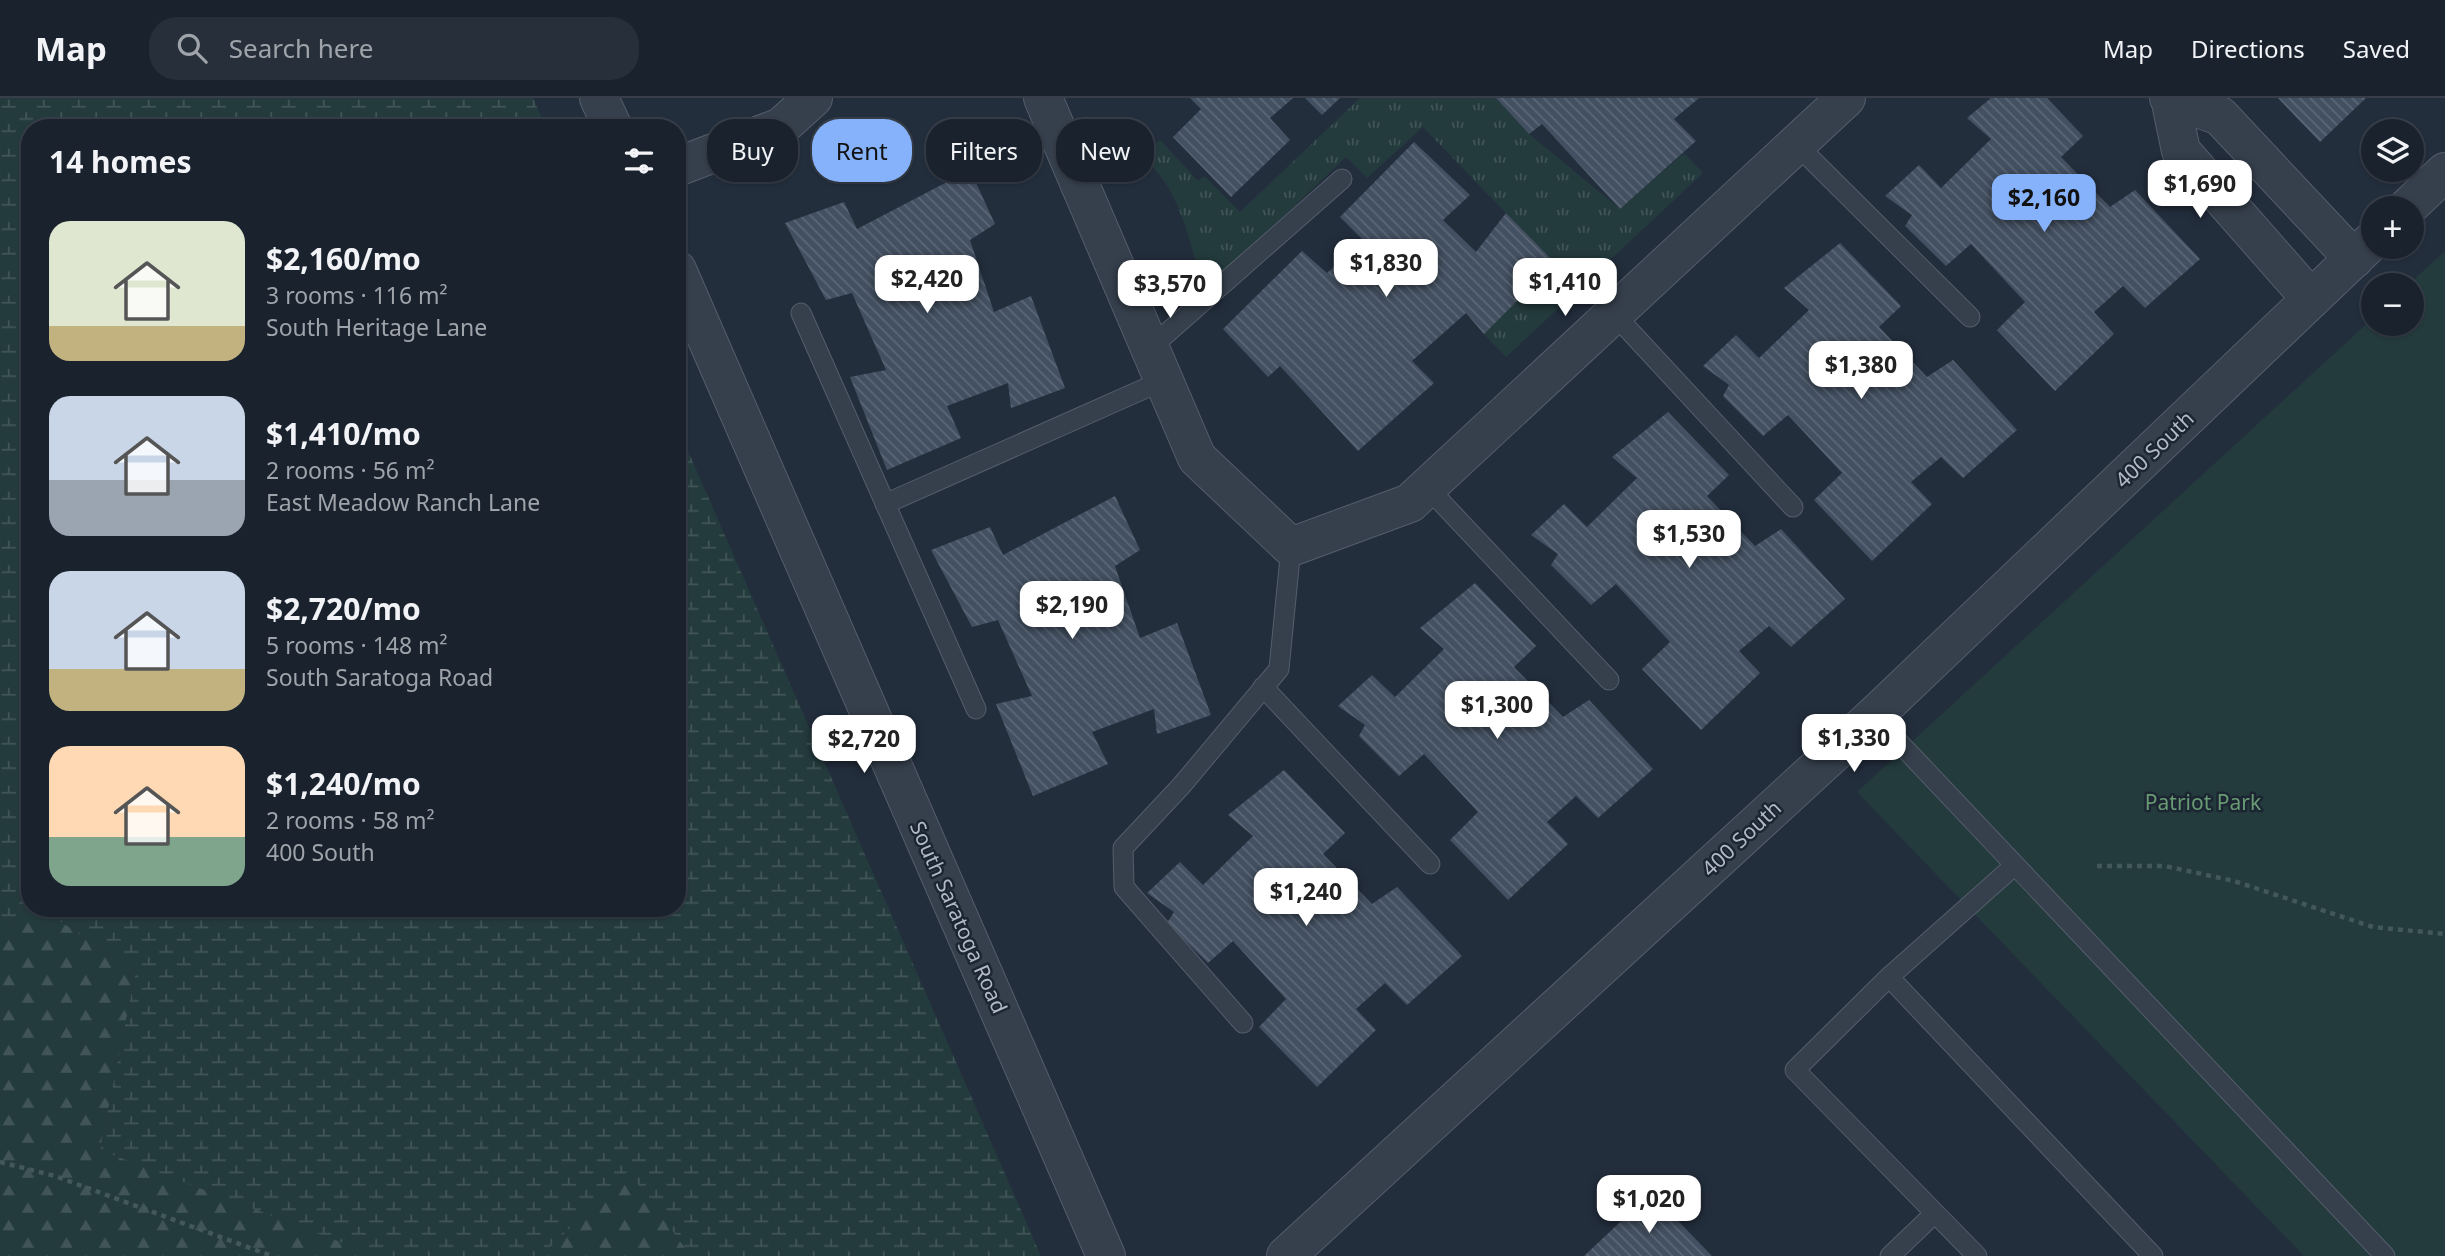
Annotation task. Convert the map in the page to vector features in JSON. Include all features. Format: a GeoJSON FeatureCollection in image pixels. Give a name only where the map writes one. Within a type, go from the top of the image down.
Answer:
{"type":"FeatureCollection","features":[{"type":"Feature","properties":{"kind":"street"},"geometry":{"type":"LineString","coordinates":[[599,98],[609,119]]}},
{"type":"Feature","properties":{"kind":"street"},"geometry":{"type":"LineString","coordinates":[[686,164],[781,127],[813,98]]}},
{"type":"Feature","properties":{"kind":"street"},"geometry":{"type":"LineString","coordinates":[[1043,98],[1197,458],[1291,547],[1410,503],[1846,98]]}},
{"type":"Feature","properties":{"kind":"street"},"geometry":{"type":"LineString","coordinates":[[2170,98],[2220,116],[2361,247]]}},
{"type":"Feature","properties":{"kind":"street"},"geometry":{"type":"LineString","coordinates":[[2170,98],[2181,152],[2311,299]]}},
{"type":"Feature","properties":{"kind":"street"},"geometry":{"type":"LineString","coordinates":[[2420,196],[2445,173]]}},
{"type":"Feature","properties":{"kind":"street","name":"400 South"},"geometry":{"type":"LineString","coordinates":[[1286,1256],[1874,716],[2361,251]]}},
{"type":"Feature","properties":{"kind":"street","name":"South Saratoga Road"},"geometry":{"type":"LineString","coordinates":[[686,291],[1106,1256]]}},
{"type":"Feature","properties":{"kind":"lane"},"geometry":{"type":"LineString","coordinates":[[1796,144],[1970,317]]}},
{"type":"Feature","properties":{"kind":"lane"},"geometry":{"type":"LineString","coordinates":[[885,504],[1157,364],[1342,178]]}},
{"type":"Feature","properties":{"kind":"lane"},"geometry":{"type":"LineString","coordinates":[[801,313],[976,709]]}},
{"type":"Feature","properties":{"kind":"lane"},"geometry":{"type":"LineString","coordinates":[[1614,314],[1793,507]]}},
{"type":"Feature","properties":{"kind":"lane"},"geometry":{"type":"LineString","coordinates":[[1427,487],[1609,680]]}},
{"type":"Feature","properties":{"kind":"lane"},"geometry":{"type":"LineString","coordinates":[[1243,1023],[1124,887],[1123,848],[1182,785],[1279,668],[1291,547]]}},
{"type":"Feature","properties":{"kind":"lane"},"geometry":{"type":"LineString","coordinates":[[1263,687],[1430,864]]}},
{"type":"Feature","properties":{"kind":"lane"},"geometry":{"type":"LineString","coordinates":[[1874,716],[2385,1256]]}},
{"type":"Feature","properties":{"kind":"lane"},"geometry":{"type":"LineString","coordinates":[[1977,1256],[1796,1070],[1889,977],[2015,864]]}},
{"type":"Feature","properties":{"kind":"lane"},"geometry":{"type":"LineString","coordinates":[[1889,977],[2152,1256]]}},
{"type":"Feature","properties":{"kind":"lane"},"geometry":{"type":"LineString","coordinates":[[1890,1256],[1935,1213]]}},
{"type":"Feature","properties":{"kind":"path"},"geometry":{"type":"LineString","coordinates":[[2097,866],[2165,866],[2234,881],[2373,927],[2445,934]]}},
{"type":"Feature","properties":{"kind":"path"},"geometry":{"type":"LineString","coordinates":[[0,1162],[55,1176],[272,1256]]}},
{"type":"Feature","properties":{"kind":"green space"},"geometry":{"type":"Polygon","coordinates":[[[0,98],[533,98],[542,119],[21,119],[22,917],[0,932],[0,98]]]}},
{"type":"Feature","properties":{"kind":"green space"},"geometry":{"type":"Polygon","coordinates":[[[1360,98],[1496,98],[1529,134],[1620,209],[1684,153],[1703,173],[1506,357],[1484,334],[1554,263],[1423,127],[1367,178],[1346,157],[1204,292],[1183,219],[1166,183],[1154,169],[1154,146],[1160,140],[1198,181],[1204,176],[1240,212],[1360,98]]]}},
{"type":"Feature","properties":{"kind":"green space","name":"Patriot Park"},"geometry":{"type":"Polygon","coordinates":[[[2445,251],[2445,1256],[2304,1256],[1857,792],[2361,329],[2361,336],[2424,336],[2424,273],[2421,273],[2445,251]]]}},
{"type":"Feature","properties":{"kind":"green space"},"geometry":{"type":"Polygon","coordinates":[[[686,447],[1041,1256],[691,1256],[628,1171],[541,1256],[377,1256],[100,1150],[136,971],[54,917],[686,917],[686,447]]]}},
{"type":"Feature","properties":{"kind":"green space"},"geometry":{"type":"Polygon","coordinates":[[[22,917],[54,917],[136,971],[100,1150],[383,1256],[0,1256],[0,932],[22,917]]]}},
{"type":"Feature","properties":{"kind":"green space"},"geometry":{"type":"Polygon","coordinates":[[[628,1170],[691,1256],[533,1256],[628,1170]]]}},
{"type":"Feature","properties":{"kind":"building"},"geometry":{"type":"Polygon","coordinates":[[[1190,98],[1293,98],[1270,118],[1290,140],[1231,197],[1173,137],[1201,109],[1190,98]]]}},
{"type":"Feature","properties":{"kind":"building"},"geometry":{"type":"Polygon","coordinates":[[[1305,98],[1340,98],[1322,115],[1305,98]]]}},
{"type":"Feature","properties":{"kind":"building"},"geometry":{"type":"Polygon","coordinates":[[[1496,98],[1699,98],[1674,119],[1696,141],[1620,209],[1542,124],[1529,134],[1496,98]]]}},
{"type":"Feature","properties":{"kind":"building"},"geometry":{"type":"Polygon","coordinates":[[[1991,98],[2047,98],[2083,136],[2061,157],[2110,207],[2135,190],[2200,259],[2145,308],[2123,286],[2094,312],[2114,334],[2055,391],[1997,330],[2025,302],[1971,244],[1946,266],[1905,226],[1912,215],[1885,196],[1919,165],[1941,188],[1991,139],[1967,118],[1991,98]]]}},
{"type":"Feature","properties":{"kind":"building"},"geometry":{"type":"Polygon","coordinates":[[[2278,98],[2366,98],[2320,142],[2278,98]]]}},
{"type":"Feature","properties":{"kind":"building"},"geometry":{"type":"Polygon","coordinates":[[[1414,142],[1470,195],[1443,220],[1476,252],[1506,213],[1555,263],[1484,334],[1466,313],[1412,361],[1434,383],[1358,451],[1280,366],[1268,377],[1223,329],[1302,251],[1327,273],[1363,240],[1340,217],[1414,142]]]}},
{"type":"Feature","properties":{"kind":"building"},"geometry":{"type":"Polygon","coordinates":[[[947,182],[976,182],[995,224],[970,240],[994,312],[1031,296],[1065,388],[1011,408],[1008,383],[947,406],[961,438],[887,470],[850,377],[886,370],[852,293],[826,300],[785,223],[844,202],[857,229],[947,182]]]}},
{"type":"Feature","properties":{"kind":"building"},"geometry":{"type":"Polygon","coordinates":[[[1840,243],[1901,306],[1879,327],[1927,377],[1953,360],[2017,430],[1963,478],[1941,457],[1911,482],[1932,504],[1872,561],[1814,500],[1842,473],[1788,415],[1763,436],[1723,396],[1729,385],[1703,366],[1736,335],[1759,358],[1809,310],[1784,288],[1840,243]]]}},
{"type":"Feature","properties":{"kind":"building"},"geometry":{"type":"Polygon","coordinates":[[[1668,412],[1729,475],[1707,496],[1755,546],[1781,529],[1845,599],[1791,647],[1769,626],[1739,651],[1760,673],[1701,730],[1642,669],[1670,642],[1616,584],[1591,605],[1551,565],[1558,554],[1531,535],[1564,504],[1587,527],[1637,478],[1612,457],[1668,412]]]}},
{"type":"Feature","properties":{"kind":"building"},"geometry":{"type":"Polygon","coordinates":[[[1115,496],[1140,550],[1115,566],[1140,638],[1177,623],[1211,715],[1157,734],[1154,709],[1092,732],[1108,764],[1033,796],[996,704],[1032,696],[998,620],[972,627],[931,550],[990,527],[1003,555],[1115,496]]]}},
{"type":"Feature","properties":{"kind":"building"},"geometry":{"type":"Polygon","coordinates":[[[1475,583],[1536,646],[1514,667],[1563,717],[1589,700],[1653,769],[1598,818],[1576,796],[1547,822],[1568,844],[1508,900],[1450,840],[1478,812],[1424,754],[1399,776],[1359,736],[1365,725],[1338,706],[1372,675],[1395,697],[1444,649],[1420,628],[1475,583]]]}},
{"type":"Feature","properties":{"kind":"building"},"geometry":{"type":"Polygon","coordinates":[[[1284,770],[1345,833],[1323,854],[1372,904],[1397,887],[1462,956],[1407,1005],[1385,983],[1356,1009],[1376,1030],[1317,1087],[1259,1027],[1286,999],[1233,941],[1208,963],[1167,923],[1174,912],[1147,893],[1180,862],[1203,885],[1253,836],[1228,815],[1284,770]]]}},
{"type":"Feature","properties":{"kind":"building"},"geometry":{"type":"Polygon","coordinates":[[[1651,1193],[1712,1256],[1584,1256],[1651,1193]]]}}]}
